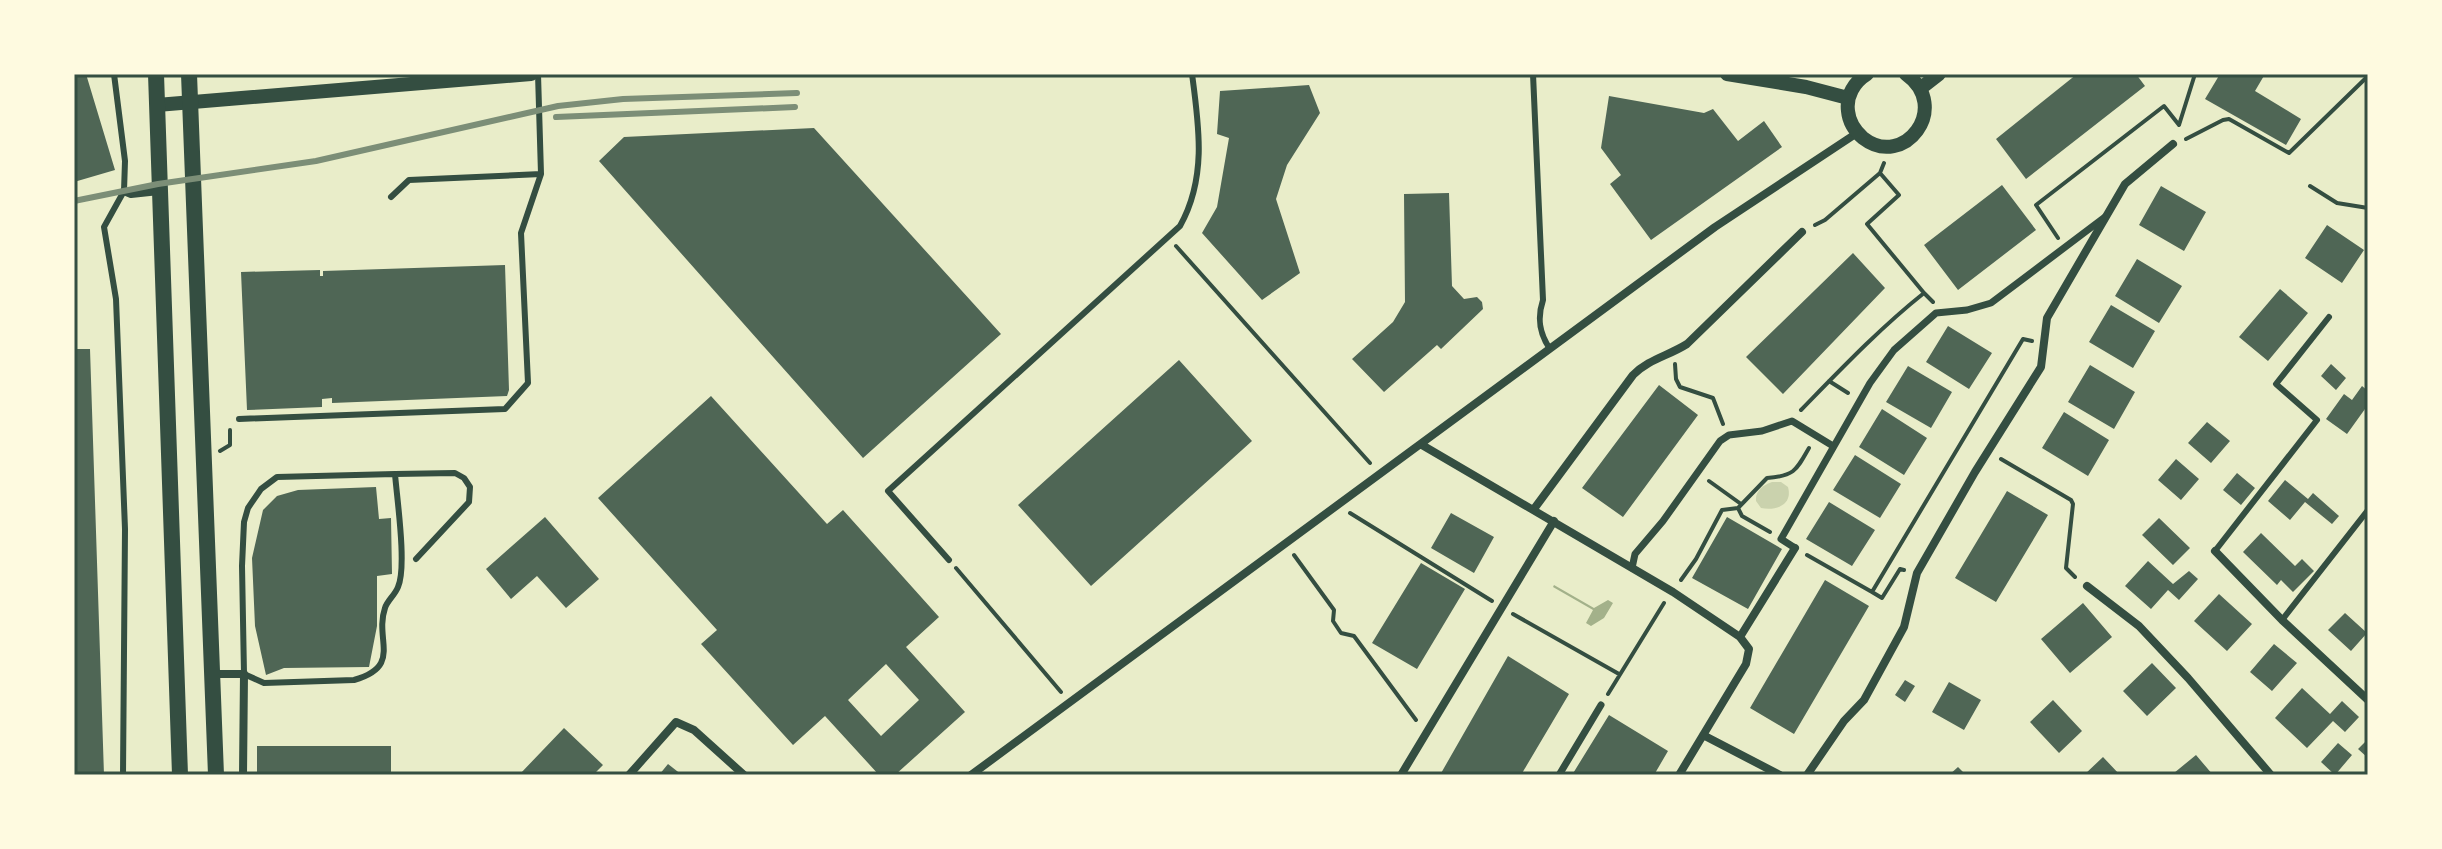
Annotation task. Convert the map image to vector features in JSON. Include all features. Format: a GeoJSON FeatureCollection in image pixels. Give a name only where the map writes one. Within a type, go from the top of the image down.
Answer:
{"type":"FeatureCollection","features":[{"type":"Feature","properties":{"kind":"main road"},"geometry":{"type":"LineString","coordinates":[[156,74],[180,775]]}},
{"type":"Feature","properties":{"kind":"main road"},"geometry":{"type":"LineString","coordinates":[[189,74],[216,775]]}},
{"type":"Feature","properties":{"kind":"street"},"geometry":{"type":"LineString","coordinates":[[157,105],[531,74]]}},
{"type":"Feature","properties":{"kind":"street"},"geometry":{"type":"LineString","coordinates":[[1727,74],[1806,87],[1848,98]]}},
{"type":"Feature","properties":{"kind":"street"},"geometry":{"type":"LineString","coordinates":[[1867,74],[1854,86],[1848,98],[1850,123],[1867,142],[1879,146],[1892,146],[1914,135],[1922,125],[1925,100],[1921,88],[1906,74]]}},
{"type":"Feature","properties":{"kind":"street"},"geometry":{"type":"LineString","coordinates":[[1921,88],[1939,74]]}},
{"type":"Feature","properties":{"kind":"street"},"geometry":{"type":"LineString","coordinates":[[971,775],[1715,227],[1857,133]]}},
{"type":"Feature","properties":{"kind":"street"},"geometry":{"type":"LineString","coordinates":[[1807,775],[1844,721],[1864,700],[1904,627],[1917,573],[2041,367],[2047,318],[2125,184],[2173,144]]}},
{"type":"Feature","properties":{"kind":"street"},"geometry":{"type":"LineString","coordinates":[[124,191],[131,194],[159,191]]}},
{"type":"Feature","properties":{"kind":"street"},"geometry":{"type":"LineString","coordinates":[[1740,637],[1795,548],[1781,539],[1860,400],[1894,350],[1936,313],[1967,310],[1991,303],[2107,216]]}},
{"type":"Feature","properties":{"kind":"street"},"geometry":{"type":"LineString","coordinates":[[1534,509],[1633,375],[1644,364],[1687,344],[1802,232]]}},
{"type":"Feature","properties":{"kind":"street"},"geometry":{"type":"LineString","coordinates":[[1632,568],[1635,554],[1725,438],[1792,421],[1833,446]]}},
{"type":"Feature","properties":{"kind":"street"},"geometry":{"type":"LineString","coordinates":[[1422,445],[1673,592],[1740,637],[1749,649],[1746,664],[1679,775]]}},
{"type":"Feature","properties":{"kind":"street"},"geometry":{"type":"LineString","coordinates":[[1401,775],[1554,521]]}},
{"type":"Feature","properties":{"kind":"street"},"geometry":{"type":"LineString","coordinates":[[2215,551],[2282,620],[2368,700]]}},
{"type":"Feature","properties":{"kind":"street"},"geometry":{"type":"LineString","coordinates":[[2087,586],[2139,626],[2271,775]]}},
{"type":"Feature","properties":{"kind":"street"},"geometry":{"type":"LineString","coordinates":[[213,674],[244,674],[243,775]]}},
{"type":"Feature","properties":{"kind":"street"},"geometry":{"type":"LineString","coordinates":[[1559,775],[1601,705]]}},
{"type":"Feature","properties":{"kind":"street"},"geometry":{"type":"LineString","coordinates":[[629,775],[676,722],[694,730],[744,775]]}},
{"type":"Feature","properties":{"kind":"street"},"geometry":{"type":"LineString","coordinates":[[1703,735],[1780,775]]}},
{"type":"Feature","properties":{"kind":"lane"},"geometry":{"type":"LineString","coordinates":[[114,74],[125,161],[124,191],[104,227],[116,299],[124,499],[123,775]]}},
{"type":"Feature","properties":{"kind":"lane"},"geometry":{"type":"LineString","coordinates":[[239,419],[505,409],[528,383],[521,233],[541,174],[538,74]]}},
{"type":"Feature","properties":{"kind":"lane"},"geometry":{"type":"LineString","coordinates":[[949,560],[888,491],[1180,226],[1190,205],[1201,135],[1192,74]]}},
{"type":"Feature","properties":{"kind":"lane"},"geometry":{"type":"LineString","coordinates":[[1533,74],[1543,300],[1538,316],[1543,338],[1550,349]]}},
{"type":"Feature","properties":{"kind":"lane"},"geometry":{"type":"LineString","coordinates":[[391,197],[409,180],[541,174]]}},
{"type":"Feature","properties":{"kind":"lane"},"geometry":{"type":"LineString","coordinates":[[2215,551],[2317,420],[2276,384],[2329,317]]}},
{"type":"Feature","properties":{"kind":"lane"},"geometry":{"type":"LineString","coordinates":[[395,474],[401,565],[399,586],[384,609],[383,657],[379,668],[367,677],[354,680],[264,683],[244,674],[244,522],[248,508],[261,489],[277,477],[395,474],[455,473],[464,478],[470,487],[469,502],[416,559]]}},
{"type":"Feature","properties":{"kind":"lane"},"geometry":{"type":"LineString","coordinates":[[2282,620],[2368,510]]}},
{"type":"Feature","properties":{"kind":"path"},"geometry":{"type":"LineString","coordinates":[[2173,144],[2195,74]]}},
{"type":"Feature","properties":{"kind":"path"},"geometry":{"type":"LineString","coordinates":[[2173,144],[2229,119],[2289,153],[2368,76]]}},
{"type":"Feature","properties":{"kind":"path"},"geometry":{"type":"LineString","coordinates":[[2064,246],[2036,205],[2164,106],[2179,125]]}},
{"type":"Feature","properties":{"kind":"path"},"geometry":{"type":"LineString","coordinates":[[1802,232],[1825,220],[1880,173],[1885,161]]}},
{"type":"Feature","properties":{"kind":"path"},"geometry":{"type":"LineString","coordinates":[[1880,173],[1899,195],[1867,224],[1942,311]]}},
{"type":"Feature","properties":{"kind":"path"},"geometry":{"type":"LineString","coordinates":[[2310,186],[2337,203],[2368,208]]}},
{"type":"Feature","properties":{"kind":"path"},"geometry":{"type":"LineString","coordinates":[[1168,238],[1372,465]]}},
{"type":"Feature","properties":{"kind":"path"},"geometry":{"type":"LineString","coordinates":[[1792,421],[1882,328],[1924,293]]}},
{"type":"Feature","properties":{"kind":"path"},"geometry":{"type":"LineString","coordinates":[[1872,592],[2023,339],[2044,345]]}},
{"type":"Feature","properties":{"kind":"path"},"geometry":{"type":"LineString","coordinates":[[1676,379],[1685,390],[1710,396],[1717,402],[1725,438]]}},
{"type":"Feature","properties":{"kind":"path"},"geometry":{"type":"LineString","coordinates":[[1829,381],[1860,400]]}},
{"type":"Feature","properties":{"kind":"path"},"geometry":{"type":"LineString","coordinates":[[219,452],[230,445],[230,431],[239,419]]}},
{"type":"Feature","properties":{"kind":"path"},"geometry":{"type":"LineString","coordinates":[[1601,705],[1696,559],[1722,510],[1740,506],[1767,478],[1787,477],[1798,468],[1815,435]]}},
{"type":"Feature","properties":{"kind":"path"},"geometry":{"type":"LineString","coordinates":[[1988,451],[2071,500],[2066,568],[2087,586]]}},
{"type":"Feature","properties":{"kind":"path"},"geometry":{"type":"LineString","coordinates":[[1697,473],[1740,506],[1742,516],[1781,539]]}},
{"type":"Feature","properties":{"kind":"path"},"geometry":{"type":"LineString","coordinates":[[1337,505],[1619,674]]}},
{"type":"Feature","properties":{"kind":"path"},"geometry":{"type":"LineString","coordinates":[[1285,544],[1334,610],[1333,621],[1341,633],[1354,636],[1426,733]]}},
{"type":"Feature","properties":{"kind":"path"},"geometry":{"type":"LineString","coordinates":[[1795,548],[1882,598],[1900,569]]}},
{"type":"Feature","properties":{"kind":"path"},"geometry":{"type":"LineString","coordinates":[[949,560],[1061,692]]}},
{"type":"Feature","properties":{"kind":"shaded area"},"geometry":{"type":"Polygon","coordinates":[[[1772,482],[1781,482],[1788,487],[1788,498],[1772,509],[1761,508],[1756,501],[1758,491],[1772,482]]]}},
{"type":"Feature","properties":{"kind":"shaded area"},"geometry":{"type":"Polygon","coordinates":[[[1554,585],[1594,608],[1608,600],[1613,603],[1604,618],[1591,626],[1586,623],[1593,610],[1554,585]]]}},
{"type":"Feature","properties":{"kind":"building"},"geometry":{"type":"Polygon","coordinates":[[[74,74],[86,74],[115,170],[74,182],[74,74]]]}},
{"type":"Feature","properties":{"kind":"building"},"geometry":{"type":"Polygon","coordinates":[[[2077,74],[2136,74],[2145,86],[2026,179],[1996,139],[2077,74]]]}},
{"type":"Feature","properties":{"kind":"building"},"geometry":{"type":"Polygon","coordinates":[[[2220,74],[2265,74],[2255,91],[2301,119],[2286,145],[2205,99],[2220,74]]]}},
{"type":"Feature","properties":{"kind":"building"},"geometry":{"type":"Polygon","coordinates":[[[1309,85],[1320,113],[1287,165],[1276,199],[1300,273],[1262,300],[1202,233],[1217,207],[1229,138],[1217,134],[1220,91],[1309,85]]]}},
{"type":"Feature","properties":{"kind":"building"},"geometry":{"type":"Polygon","coordinates":[[[1609,96],[1704,113],[1713,109],[1738,141],[1764,121],[1782,147],[1651,240],[1610,184],[1621,175],[1601,148],[1609,96]]]}},
{"type":"Feature","properties":{"kind":"building"},"geometry":{"type":"Polygon","coordinates":[[[814,128],[1001,334],[863,458],[599,161],[624,137],[814,128]]]}},
{"type":"Feature","properties":{"kind":"building"},"geometry":{"type":"Polygon","coordinates":[[[2002,185],[2036,230],[1958,290],[1924,245],[2002,185]]]}},
{"type":"Feature","properties":{"kind":"building"},"geometry":{"type":"Polygon","coordinates":[[[2161,186],[2206,212],[2184,251],[2139,225],[2161,186]]]}},
{"type":"Feature","properties":{"kind":"building"},"geometry":{"type":"Polygon","coordinates":[[[1449,193],[1452,286],[1464,299],[1477,297],[1483,309],[1441,349],[1437,345],[1384,392],[1352,359],[1393,322],[1405,302],[1404,194],[1449,193]]]}},
{"type":"Feature","properties":{"kind":"building"},"geometry":{"type":"Polygon","coordinates":[[[2327,225],[2364,250],[2342,283],[2305,258],[2327,225]]]}},
{"type":"Feature","properties":{"kind":"building"},"geometry":{"type":"Polygon","coordinates":[[[1853,253],[1885,288],[1783,394],[1746,357],[1853,253]]]}},
{"type":"Feature","properties":{"kind":"building"},"geometry":{"type":"Polygon","coordinates":[[[2137,259],[2182,286],[2159,323],[2115,296],[2137,259]]]}},
{"type":"Feature","properties":{"kind":"building"},"geometry":{"type":"Polygon","coordinates":[[[505,265],[507,396],[332,403],[332,398],[322,399],[322,407],[247,410],[241,272],[320,270],[320,276],[323,276],[323,271],[505,265]]]}},
{"type":"Feature","properties":{"kind":"building"},"geometry":{"type":"Polygon","coordinates":[[[2280,289],[2308,313],[2268,361],[2239,337],[2280,289]]]}},
{"type":"Feature","properties":{"kind":"building"},"geometry":{"type":"Polygon","coordinates":[[[2111,305],[2155,331],[2133,368],[2089,342],[2111,305]]]}},
{"type":"Feature","properties":{"kind":"building"},"geometry":{"type":"Polygon","coordinates":[[[1948,326],[1992,353],[1969,389],[1926,362],[1948,326]]]}},
{"type":"Feature","properties":{"kind":"building"},"geometry":{"type":"Polygon","coordinates":[[[74,349],[90,349],[104,775],[74,775],[74,349]]]}},
{"type":"Feature","properties":{"kind":"building"},"geometry":{"type":"Polygon","coordinates":[[[1179,360],[1252,441],[1091,586],[1018,505],[1179,360]]]}},
{"type":"Feature","properties":{"kind":"building"},"geometry":{"type":"Polygon","coordinates":[[[2331,364],[2346,378],[2336,390],[2321,376],[2331,364]]]}},
{"type":"Feature","properties":{"kind":"building"},"geometry":{"type":"Polygon","coordinates":[[[2090,365],[2135,392],[2114,429],[2068,402],[2090,365]]]}},
{"type":"Feature","properties":{"kind":"building"},"geometry":{"type":"Polygon","coordinates":[[[1908,366],[1952,392],[1931,428],[1886,402],[1908,366]]]}},
{"type":"Feature","properties":{"kind":"building"},"geometry":{"type":"Polygon","coordinates":[[[1659,385],[1698,415],[1623,517],[1582,488],[1659,385]]]}},
{"type":"Feature","properties":{"kind":"building"},"geometry":{"type":"Polygon","coordinates":[[[2362,386],[2368,391],[2368,411],[2365,409],[2347,434],[2326,419],[2344,394],[2352,400],[2362,386]]]}},
{"type":"Feature","properties":{"kind":"building"},"geometry":{"type":"Polygon","coordinates":[[[711,396],[827,524],[843,510],[939,617],[906,647],[965,712],[895,775],[879,775],[825,716],[793,745],[701,644],[717,630],[598,498],[711,396]],[[886,664],[848,700],[881,736],[919,700],[886,664]]]}},
{"type":"Feature","properties":{"kind":"building"},"geometry":{"type":"Polygon","coordinates":[[[1882,409],[1927,438],[1904,475],[1859,447],[1882,409]]]}},
{"type":"Feature","properties":{"kind":"building"},"geometry":{"type":"Polygon","coordinates":[[[2064,412],[2109,440],[2088,476],[2042,448],[2064,412]]]}},
{"type":"Feature","properties":{"kind":"building"},"geometry":{"type":"Polygon","coordinates":[[[2207,422],[2230,441],[2211,463],[2188,443],[2207,422]]]}},
{"type":"Feature","properties":{"kind":"building"},"geometry":{"type":"Polygon","coordinates":[[[1855,455],[1901,484],[1880,518],[1833,490],[1855,455]]]}},
{"type":"Feature","properties":{"kind":"building"},"geometry":{"type":"Polygon","coordinates":[[[2176,459],[2199,479],[2181,500],[2158,480],[2176,459]]]}},
{"type":"Feature","properties":{"kind":"building"},"geometry":{"type":"Polygon","coordinates":[[[2237,473],[2255,488],[2241,505],[2223,490],[2237,473]]]}},
{"type":"Feature","properties":{"kind":"building"},"geometry":{"type":"Polygon","coordinates":[[[2285,480],[2308,499],[2313,493],[2339,516],[2332,524],[2305,502],[2290,520],[2268,501],[2285,480]]]}},
{"type":"Feature","properties":{"kind":"building"},"geometry":{"type":"Polygon","coordinates":[[[376,487],[379,519],[391,518],[392,574],[377,576],[377,626],[369,667],[284,668],[266,675],[255,626],[252,558],[263,510],[277,496],[298,490],[376,487]]]}},
{"type":"Feature","properties":{"kind":"building"},"geometry":{"type":"Polygon","coordinates":[[[2007,491],[2048,515],[1996,602],[1955,578],[2007,491]]]}},
{"type":"Feature","properties":{"kind":"building"},"geometry":{"type":"Polygon","coordinates":[[[1829,502],[1875,530],[1852,566],[1806,539],[1829,502]]]}},
{"type":"Feature","properties":{"kind":"building"},"geometry":{"type":"Polygon","coordinates":[[[1451,513],[1494,537],[1474,573],[1431,548],[1451,513]]]}},
{"type":"Feature","properties":{"kind":"building"},"geometry":{"type":"Polygon","coordinates":[[[545,517],[599,579],[566,608],[537,576],[511,599],[486,569],[545,517]]]}},
{"type":"Feature","properties":{"kind":"building"},"geometry":{"type":"Polygon","coordinates":[[[1727,517],[1782,549],[1748,609],[1692,578],[1727,517]]]}},
{"type":"Feature","properties":{"kind":"building"},"geometry":{"type":"Polygon","coordinates":[[[2159,518],[2190,548],[2173,565],[2142,535],[2159,518]]]}},
{"type":"Feature","properties":{"kind":"building"},"geometry":{"type":"Polygon","coordinates":[[[2261,533],[2295,566],[2302,559],[2314,571],[2293,592],[2281,580],[2277,585],[2243,552],[2261,533]]]}},
{"type":"Feature","properties":{"kind":"building"},"geometry":{"type":"Polygon","coordinates":[[[2148,561],[2173,584],[2189,571],[2198,579],[2179,600],[2168,590],[2151,609],[2125,586],[2148,561]]]}},
{"type":"Feature","properties":{"kind":"building"},"geometry":{"type":"Polygon","coordinates":[[[1421,563],[1465,589],[1417,669],[1372,643],[1421,563]]]}},
{"type":"Feature","properties":{"kind":"building"},"geometry":{"type":"Polygon","coordinates":[[[1825,580],[1869,606],[1794,734],[1750,708],[1825,580]]]}},
{"type":"Feature","properties":{"kind":"building"},"geometry":{"type":"Polygon","coordinates":[[[2219,594],[2252,624],[2227,651],[2194,621],[2219,594]]]}},
{"type":"Feature","properties":{"kind":"building"},"geometry":{"type":"Polygon","coordinates":[[[2083,603],[2112,637],[2070,673],[2041,639],[2083,603]]]}},
{"type":"Feature","properties":{"kind":"building"},"geometry":{"type":"Polygon","coordinates":[[[2345,613],[2367,633],[2351,651],[2328,630],[2345,613]]]}},
{"type":"Feature","properties":{"kind":"building"},"geometry":{"type":"Polygon","coordinates":[[[2274,644],[2297,663],[2272,691],[2250,672],[2274,644]]]}},
{"type":"Feature","properties":{"kind":"building"},"geometry":{"type":"Polygon","coordinates":[[[1508,656],[1569,694],[1521,775],[1440,775],[1508,656]]]}},
{"type":"Feature","properties":{"kind":"building"},"geometry":{"type":"Polygon","coordinates":[[[2152,663],[2176,688],[2147,716],[2123,691],[2152,663]]]}},
{"type":"Feature","properties":{"kind":"building"},"geometry":{"type":"Polygon","coordinates":[[[1905,680],[1915,686],[1905,702],[1895,695],[1905,680]]]}},
{"type":"Feature","properties":{"kind":"building"},"geometry":{"type":"Polygon","coordinates":[[[1949,682],[1981,700],[1964,730],[1932,712],[1949,682]]]}},
{"type":"Feature","properties":{"kind":"building"},"geometry":{"type":"Polygon","coordinates":[[[2302,688],[2330,714],[2342,701],[2359,717],[2345,732],[2333,721],[2307,748],[2275,718],[2302,688]]]}},
{"type":"Feature","properties":{"kind":"building"},"geometry":{"type":"Polygon","coordinates":[[[2053,700],[2082,731],[2059,753],[2030,722],[2053,700]]]}},
{"type":"Feature","properties":{"kind":"building"},"geometry":{"type":"Polygon","coordinates":[[[1609,715],[1668,751],[1654,775],[1572,775],[1609,715]]]}},
{"type":"Feature","properties":{"kind":"building"},"geometry":{"type":"Polygon","coordinates":[[[564,728],[603,765],[593,775],[519,775],[564,728]]]}},
{"type":"Feature","properties":{"kind":"building"},"geometry":{"type":"Polygon","coordinates":[[[2368,739],[2368,758],[2358,749],[2368,739]]]}},
{"type":"Feature","properties":{"kind":"building"},"geometry":{"type":"Polygon","coordinates":[[[2338,743],[2352,755],[2335,775],[2321,762],[2338,743]]]}},
{"type":"Feature","properties":{"kind":"building"},"geometry":{"type":"Polygon","coordinates":[[[257,746],[391,746],[391,775],[257,775],[257,746]]]}},
{"type":"Feature","properties":{"kind":"building"},"geometry":{"type":"Polygon","coordinates":[[[2196,755],[2213,775],[2174,773],[2196,755]]]}},
{"type":"Feature","properties":{"kind":"building"},"geometry":{"type":"Polygon","coordinates":[[[2103,757],[2120,775],[2084,775],[2103,757]]]}},
{"type":"Feature","properties":{"kind":"building"},"geometry":{"type":"Polygon","coordinates":[[[668,764],[682,775],[659,775],[668,764]]]}},
{"type":"Feature","properties":{"kind":"building"},"geometry":{"type":"Polygon","coordinates":[[[1958,767],[1966,775],[1949,775],[1958,767]]]}},
{"type":"Feature","properties":{"kind":"railway"},"geometry":{"type":"LineString","coordinates":[[74,201],[158,184],[316,161],[558,106],[623,99],[797,93]]}},
{"type":"Feature","properties":{"kind":"railway"},"geometry":{"type":"LineString","coordinates":[[556,117],[795,107]]}}]}
